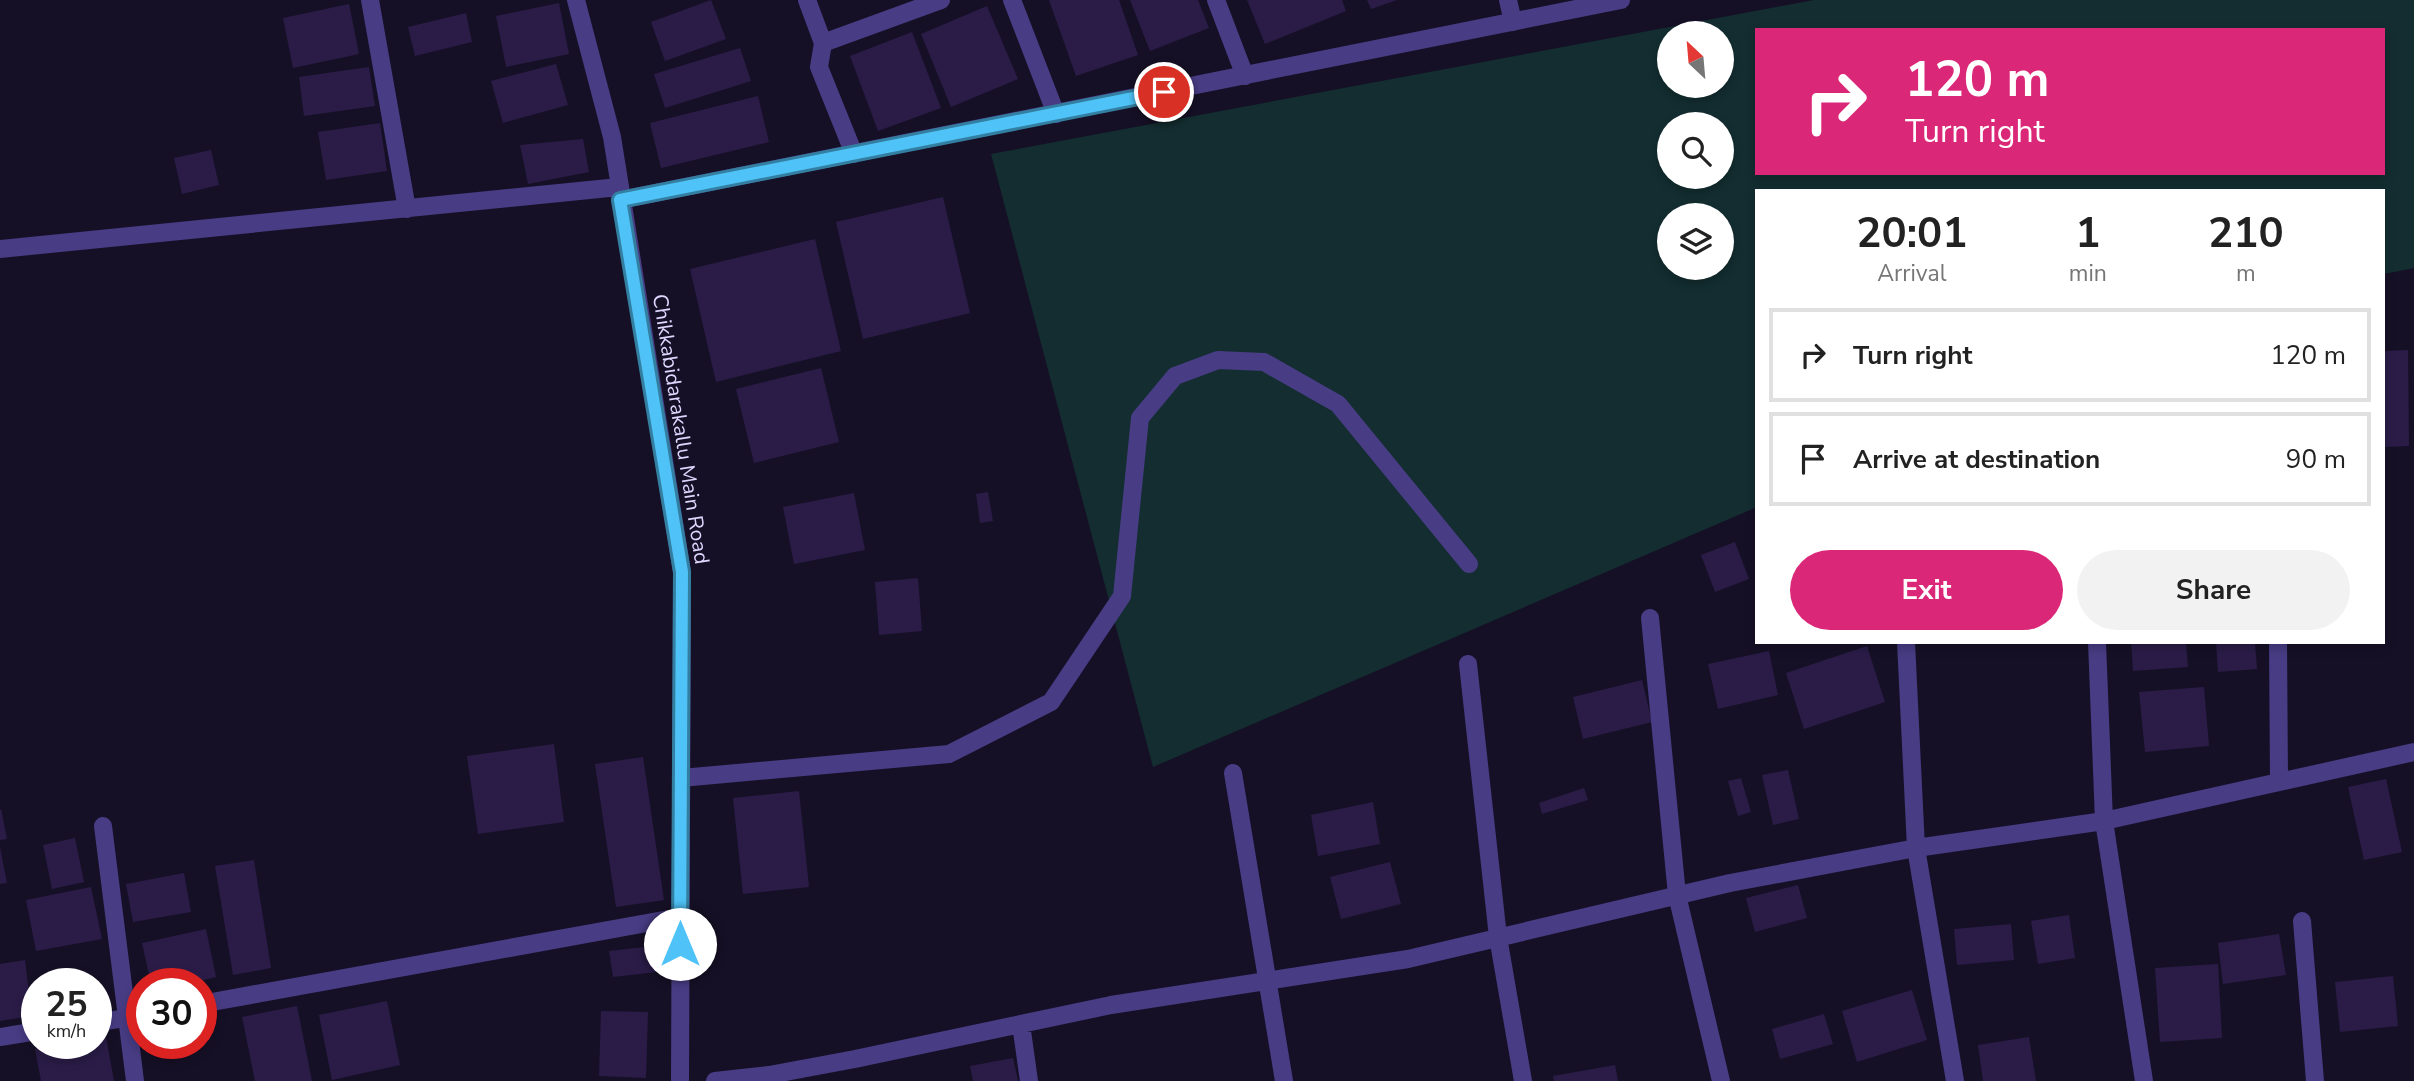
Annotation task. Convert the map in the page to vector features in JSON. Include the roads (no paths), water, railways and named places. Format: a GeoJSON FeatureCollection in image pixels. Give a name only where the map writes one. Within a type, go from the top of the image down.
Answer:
{"type":"FeatureCollection","features":[{"type":"Feature","properties":{"kind":"street"},"geometry":{"type":"LineString","coordinates":[[370,0],[407,209]]}},
{"type":"Feature","properties":{"kind":"street","name":"Chikkabidarakallu Main Road"},"geometry":{"type":"LineString","coordinates":[[576,0],[612,137],[682,572],[680,1081]]}},
{"type":"Feature","properties":{"kind":"street"},"geometry":{"type":"LineString","coordinates":[[807,0],[823,43],[819,67],[854,154]]}},
{"type":"Feature","properties":{"kind":"street"},"geometry":{"type":"LineString","coordinates":[[823,43],[941,0]]}},
{"type":"Feature","properties":{"kind":"street"},"geometry":{"type":"LineString","coordinates":[[1012,0],[1056,114]]}},
{"type":"Feature","properties":{"kind":"street"},"geometry":{"type":"LineString","coordinates":[[1216,0],[1245,76]]}},
{"type":"Feature","properties":{"kind":"street"},"geometry":{"type":"LineString","coordinates":[[1508,0],[1513,22]]}},
{"type":"Feature","properties":{"kind":"street"},"geometry":{"type":"LineString","coordinates":[[0,249],[407,209],[620,194],[854,154],[1621,0]]}},
{"type":"Feature","properties":{"kind":"street"},"geometry":{"type":"LineString","coordinates":[[681,778],[949,754],[1051,702],[1122,596],[1140,418],[1175,376],[1218,360],[1264,362],[1338,404],[1469,564]]}},
{"type":"Feature","properties":{"kind":"street"},"geometry":{"type":"LineString","coordinates":[[1650,618],[1677,895],[1721,1081]]}},
{"type":"Feature","properties":{"kind":"street"},"geometry":{"type":"LineString","coordinates":[[1906,644],[1916,848],[1955,1081]]}},
{"type":"Feature","properties":{"kind":"street"},"geometry":{"type":"LineString","coordinates":[[2097,644],[2104,821],[2144,1081]]}},
{"type":"Feature","properties":{"kind":"street"},"geometry":{"type":"LineString","coordinates":[[2278,644],[2279,780]]}},
{"type":"Feature","properties":{"kind":"street"},"geometry":{"type":"LineString","coordinates":[[1468,664],[1498,937],[1522,1081]]}},
{"type":"Feature","properties":{"kind":"street"},"geometry":{"type":"LineString","coordinates":[[715,1081],[769,1075],[855,1059],[1111,1005],[1408,959],[1730,883],[1916,848],[2104,821],[2414,752]]}},
{"type":"Feature","properties":{"kind":"street"},"geometry":{"type":"LineString","coordinates":[[1233,773],[1284,1081]]}},
{"type":"Feature","properties":{"kind":"street"},"geometry":{"type":"LineString","coordinates":[[103,826],[127,968]]}},
{"type":"Feature","properties":{"kind":"street"},"geometry":{"type":"LineString","coordinates":[[217,1001],[680,917]]}},
{"type":"Feature","properties":{"kind":"street"},"geometry":{"type":"LineString","coordinates":[[2302,921],[2315,1081]]}},
{"type":"Feature","properties":{"kind":"street"},"geometry":{"type":"LineString","coordinates":[[1021,1024],[1029,1081]]}},
{"type":"Feature","properties":{"kind":"street"},"geometry":{"type":"LineString","coordinates":[[0,1037],[21,1034]]}},
{"type":"Feature","properties":{"kind":"street"},"geometry":{"type":"LineString","coordinates":[[135,1059],[135,1081]]}}]}
